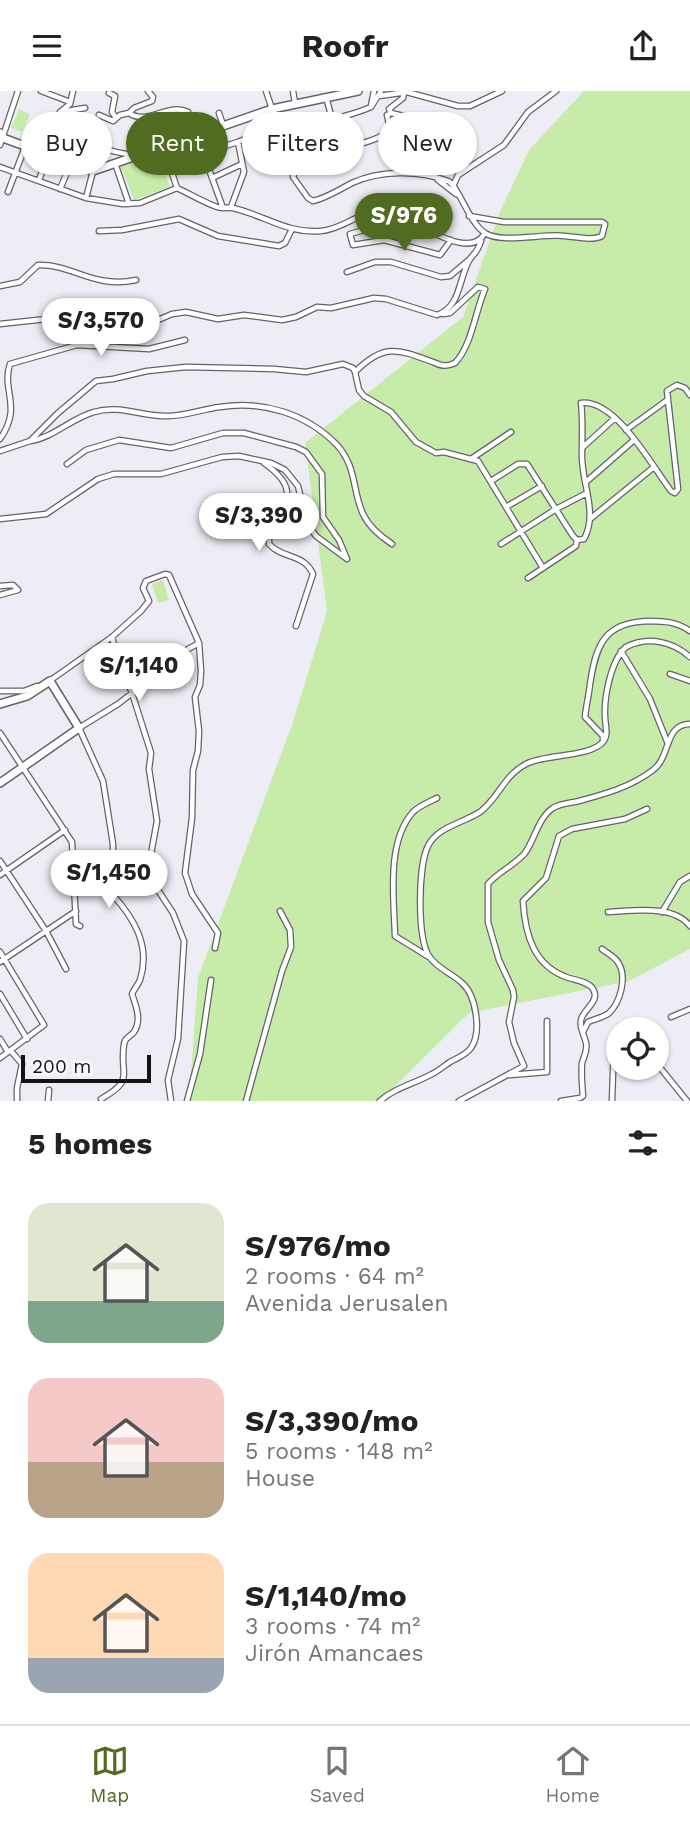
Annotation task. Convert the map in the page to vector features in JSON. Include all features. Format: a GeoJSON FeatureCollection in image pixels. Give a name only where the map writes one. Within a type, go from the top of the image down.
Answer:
{"type":"FeatureCollection","features":[{"type":"Feature","properties":{"kind":"street"},"geometry":{"type":"LineString","coordinates":[[18,91],[1,138],[21,145]]}},
{"type":"Feature","properties":{"kind":"street"},"geometry":{"type":"LineString","coordinates":[[41,91],[70,103]]}},
{"type":"Feature","properties":{"kind":"street"},"geometry":{"type":"LineString","coordinates":[[60,112],[70,103],[73,91]]}},
{"type":"Feature","properties":{"kind":"street"},"geometry":{"type":"LineString","coordinates":[[130,112],[134,107],[152,101],[153,97],[148,91]]}},
{"type":"Feature","properties":{"kind":"street"},"geometry":{"type":"LineString","coordinates":[[266,91],[272,109]]}},
{"type":"Feature","properties":{"kind":"street"},"geometry":{"type":"LineString","coordinates":[[293,91],[295,103]]}},
{"type":"Feature","properties":{"kind":"street"},"geometry":{"type":"LineString","coordinates":[[228,124],[295,103],[358,91]]}},
{"type":"Feature","properties":{"kind":"street"},"geometry":{"type":"LineString","coordinates":[[372,107],[374,91]]}},
{"type":"Feature","properties":{"kind":"street"},"geometry":{"type":"LineString","coordinates":[[358,112],[372,107],[380,93],[404,92],[458,106],[470,106],[502,91]]}},
{"type":"Feature","properties":{"kind":"street"},"geometry":{"type":"LineString","coordinates":[[454,185],[458,175],[504,145],[528,112],[556,91]]}},
{"type":"Feature","properties":{"kind":"street"},"geometry":{"type":"LineString","coordinates":[[391,112],[390,109],[403,99],[404,92]]}},
{"type":"Feature","properties":{"kind":"street"},"geometry":{"type":"LineString","coordinates":[[109,93],[115,96],[112,112],[116,118]]}},
{"type":"Feature","properties":{"kind":"street"},"geometry":{"type":"LineString","coordinates":[[326,96],[330,112]]}},
{"type":"Feature","properties":{"kind":"street"},"geometry":{"type":"LineString","coordinates":[[60,112],[85,108]]}},
{"type":"Feature","properties":{"kind":"street"},"geometry":{"type":"LineString","coordinates":[[160,112],[169,109],[186,112]]}},
{"type":"Feature","properties":{"kind":"street"},"geometry":{"type":"LineString","coordinates":[[112,119],[126,114]]}},
{"type":"Feature","properties":{"kind":"street"},"geometry":{"type":"LineString","coordinates":[[378,137],[326,152],[295,169],[293,177],[313,201],[356,181],[378,174]]}},
{"type":"Feature","properties":{"kind":"street"},"geometry":{"type":"LineString","coordinates":[[228,145],[242,140]]}},
{"type":"Feature","properties":{"kind":"street"},"geometry":{"type":"LineString","coordinates":[[212,178],[242,164],[238,142]]}},
{"type":"Feature","properties":{"kind":"street"},"geometry":{"type":"LineString","coordinates":[[8,192],[21,157]]}},
{"type":"Feature","properties":{"kind":"street"},"geometry":{"type":"LineString","coordinates":[[112,164],[126,159]]}},
{"type":"Feature","properties":{"kind":"street"},"geometry":{"type":"LineString","coordinates":[[115,163],[129,204]]}},
{"type":"Feature","properties":{"kind":"street"},"geometry":{"type":"LineString","coordinates":[[0,167],[86,198],[140,203],[177,188],[223,208],[231,207],[292,229],[322,231],[355,217],[390,213],[452,240],[469,244],[481,241]]}},
{"type":"Feature","properties":{"kind":"street"},"geometry":{"type":"LineString","coordinates":[[39,180],[41,175]]}},
{"type":"Feature","properties":{"kind":"street"},"geometry":{"type":"LineString","coordinates":[[60,189],[66,175]]}},
{"type":"Feature","properties":{"kind":"street"},"geometry":{"type":"LineString","coordinates":[[86,198],[92,175]]}},
{"type":"Feature","properties":{"kind":"street"},"geometry":{"type":"LineString","coordinates":[[173,175],[177,188]]}},
{"type":"Feature","properties":{"kind":"street"},"geometry":{"type":"LineString","coordinates":[[211,175],[223,208]]}},
{"type":"Feature","properties":{"kind":"street"},"geometry":{"type":"LineString","coordinates":[[231,207],[243,175]]}},
{"type":"Feature","properties":{"kind":"street"},"geometry":{"type":"LineString","coordinates":[[411,175],[438,179],[454,185],[469,216],[485,233],[503,237],[544,235],[599,238],[603,236],[605,224],[495,221],[469,216]]}},
{"type":"Feature","properties":{"kind":"street"},"geometry":{"type":"LineString","coordinates":[[438,179],[459,196]]}},
{"type":"Feature","properties":{"kind":"street"},"geometry":{"type":"LineString","coordinates":[[404,218],[401,230],[374,227],[350,234],[352,245],[384,240],[440,255],[452,240]]}},
{"type":"Feature","properties":{"kind":"street"},"geometry":{"type":"LineString","coordinates":[[99,231],[122,230],[178,219],[218,236],[278,246],[285,243],[292,229]]}},
{"type":"Feature","properties":{"kind":"street"},"geometry":{"type":"LineString","coordinates":[[543,222],[544,235]]}},
{"type":"Feature","properties":{"kind":"street"},"geometry":{"type":"LineString","coordinates":[[346,272],[374,262],[391,262],[441,277],[450,276],[478,252],[485,233]]}},
{"type":"Feature","properties":{"kind":"street"},"geometry":{"type":"LineString","coordinates":[[437,315],[454,303],[470,258]]}},
{"type":"Feature","properties":{"kind":"street"},"geometry":{"type":"LineString","coordinates":[[0,286],[20,282],[34,267],[43,265],[114,283],[136,280]]}},
{"type":"Feature","properties":{"kind":"street"},"geometry":{"type":"LineString","coordinates":[[0,324],[74,316],[136,326],[186,312],[218,319],[244,315],[282,320],[317,307],[331,308],[374,299],[386,299],[437,315],[450,313],[478,287],[485,289],[479,300],[468,339],[455,363],[440,365],[396,350],[387,350],[369,358],[355,372]]}},
{"type":"Feature","properties":{"kind":"street"},"geometry":{"type":"LineString","coordinates":[[0,439],[9,422],[12,408],[7,373],[10,364],[77,345],[149,349],[185,340]]}},
{"type":"Feature","properties":{"kind":"street"},"geometry":{"type":"LineString","coordinates":[[30,441],[96,381],[186,367],[306,372],[343,364],[353,368],[359,390],[364,396],[391,412],[416,442],[436,453],[444,452],[471,459],[482,465],[543,568]]}},
{"type":"Feature","properties":{"kind":"street"},"geometry":{"type":"LineString","coordinates":[[577,540],[585,537],[589,519],[581,403],[591,404],[615,418],[675,493],[678,492],[667,391],[677,385],[685,388],[690,395]]}},
{"type":"Feature","properties":{"kind":"street"},"geometry":{"type":"LineString","coordinates":[[626,430],[666,401]]}},
{"type":"Feature","properties":{"kind":"street"},"geometry":{"type":"LineString","coordinates":[[0,451],[38,440],[96,411],[115,409],[167,417],[222,406],[245,405],[294,414],[310,422],[338,447],[355,477],[363,513],[379,535],[392,544]]}},
{"type":"Feature","properties":{"kind":"street"},"geometry":{"type":"LineString","coordinates":[[583,448],[615,418]]}},
{"type":"Feature","properties":{"kind":"street"},"geometry":{"type":"LineString","coordinates":[[471,459],[511,432]]}},
{"type":"Feature","properties":{"kind":"street"},"geometry":{"type":"LineString","coordinates":[[1,520],[40,515],[55,509],[79,490],[98,479],[114,474],[177,471],[222,457],[239,456],[261,460],[285,470],[298,486],[307,523],[316,536],[347,559],[340,540],[322,513],[322,474],[306,452],[296,447],[244,433],[223,433],[172,448],[119,440],[86,450],[67,464]]}},
{"type":"Feature","properties":{"kind":"street"},"geometry":{"type":"LineString","coordinates":[[586,483],[634,440]]}},
{"type":"Feature","properties":{"kind":"street"},"geometry":{"type":"LineString","coordinates":[[261,460],[284,479],[288,494],[269,536],[269,544],[276,550],[306,563],[313,574],[296,626]]}},
{"type":"Feature","properties":{"kind":"street"},"geometry":{"type":"LineString","coordinates":[[491,481],[517,464],[527,464],[577,540],[576,546],[528,578]]}},
{"type":"Feature","properties":{"kind":"street"},"geometry":{"type":"LineString","coordinates":[[589,519],[654,467]]}},
{"type":"Feature","properties":{"kind":"street"},"geometry":{"type":"LineString","coordinates":[[506,507],[542,486]]}},
{"type":"Feature","properties":{"kind":"street"},"geometry":{"type":"LineString","coordinates":[[501,544],[587,493]]}},
{"type":"Feature","properties":{"kind":"street"},"geometry":{"type":"LineString","coordinates":[[0,704],[27,696],[112,637],[149,601],[143,588],[145,582],[168,574],[199,643],[200,685],[195,697],[199,731],[198,751],[193,770],[192,818],[185,866],[192,894],[218,933],[215,948]]}},
{"type":"Feature","properties":{"kind":"street"},"geometry":{"type":"LineString","coordinates":[[0,586],[13,585],[18,590],[0,595]]}},
{"type":"Feature","properties":{"kind":"street"},"geometry":{"type":"LineString","coordinates":[[604,741],[603,736],[585,717],[594,660],[601,642],[615,628],[630,622],[676,622],[690,631]]}},
{"type":"Feature","properties":{"kind":"street"},"geometry":{"type":"LineString","coordinates":[[112,637],[151,753],[149,769],[157,821],[149,878],[173,913],[184,941],[177,1039],[168,1080],[171,1101]]}},
{"type":"Feature","properties":{"kind":"street"},"geometry":{"type":"LineString","coordinates":[[429,957],[422,929],[422,878],[424,855],[435,836],[485,807],[504,780],[527,764],[554,755],[587,751],[604,741],[607,733],[604,716],[610,674],[621,651],[632,644],[665,642],[690,657]]}},
{"type":"Feature","properties":{"kind":"street"},"geometry":{"type":"LineString","coordinates":[[162,663],[199,643]]}},
{"type":"Feature","properties":{"kind":"street"},"geometry":{"type":"LineString","coordinates":[[621,651],[650,699],[669,744]]}},
{"type":"Feature","properties":{"kind":"street"},"geometry":{"type":"LineString","coordinates":[[0,783],[157,674],[164,652]]}},
{"type":"Feature","properties":{"kind":"street"},"geometry":{"type":"LineString","coordinates":[[670,674],[690,681]]}},
{"type":"Feature","properties":{"kind":"street"},"geometry":{"type":"LineString","coordinates":[[0,691],[24,691],[50,681]]}},
{"type":"Feature","properties":{"kind":"street"},"geometry":{"type":"LineString","coordinates":[[50,681],[79,728],[103,781],[113,844],[112,894],[138,930],[145,952],[139,982],[132,994],[138,1020],[134,1031],[125,1039],[123,1045],[124,1080],[117,1089],[101,1099]]}},
{"type":"Feature","properties":{"kind":"street"},"geometry":{"type":"LineString","coordinates":[[459,1101],[509,1075],[524,1064],[514,1043],[509,1022],[513,990],[499,960],[488,922],[488,884],[524,855],[539,825],[553,808],[635,783],[656,768],[674,729],[679,725],[690,724]]}},
{"type":"Feature","properties":{"kind":"street"},"geometry":{"type":"LineString","coordinates":[[0,733],[72,842],[76,923],[80,926]]}},
{"type":"Feature","properties":{"kind":"street"},"geometry":{"type":"LineString","coordinates":[[380,1101],[389,1093],[432,1074],[467,1053],[476,1039],[477,1025],[464,983],[395,936],[393,882],[399,844],[410,817],[419,807],[437,798]]}},
{"type":"Feature","properties":{"kind":"street"},"geometry":{"type":"LineString","coordinates":[[561,1101],[580,1098],[583,1095],[582,1066],[587,1046],[582,1016],[594,1000],[593,987],[556,974],[541,961],[528,936],[523,901],[546,878],[559,836],[572,829],[625,819],[647,809]]}},
{"type":"Feature","properties":{"kind":"street"},"geometry":{"type":"LineString","coordinates":[[0,875],[65,829]]}},
{"type":"Feature","properties":{"kind":"street"},"geometry":{"type":"LineString","coordinates":[[0,861],[46,931],[66,969]]}},
{"type":"Feature","properties":{"kind":"street"},"geometry":{"type":"LineString","coordinates":[[662,912],[680,882],[690,876]]}},
{"type":"Feature","properties":{"kind":"street"},"geometry":{"type":"LineString","coordinates":[[2,961],[76,911]]}},
{"type":"Feature","properties":{"kind":"street"},"geometry":{"type":"LineString","coordinates":[[246,1101],[291,947],[290,930],[280,911]]}},
{"type":"Feature","properties":{"kind":"street"},"geometry":{"type":"LineString","coordinates":[[608,912],[662,912],[689,922]]}},
{"type":"Feature","properties":{"kind":"street"},"geometry":{"type":"LineString","coordinates":[[583,1032],[588,1023],[611,1011],[621,988],[621,966],[602,949]]}},
{"type":"Feature","properties":{"kind":"street"},"geometry":{"type":"LineString","coordinates":[[0,952],[2,961],[43,1024],[43,1027],[0,1058]]}},
{"type":"Feature","properties":{"kind":"street"},"geometry":{"type":"LineString","coordinates":[[187,1101],[201,1047],[211,980]]}},
{"type":"Feature","properties":{"kind":"street"},"geometry":{"type":"LineString","coordinates":[[0,993],[27,1039]]}},
{"type":"Feature","properties":{"kind":"street"},"geometry":{"type":"LineString","coordinates":[[671,1017],[690,1009]]}},
{"type":"Feature","properties":{"kind":"street"},"geometry":{"type":"LineString","coordinates":[[509,1075],[547,1072],[547,1021]]}},
{"type":"Feature","properties":{"kind":"street"},"geometry":{"type":"LineString","coordinates":[[0,1039],[22,1063],[17,1101]]}},
{"type":"Feature","properties":{"kind":"street"},"geometry":{"type":"LineString","coordinates":[[669,1079],[687,1101]]}},
{"type":"Feature","properties":{"kind":"street"},"geometry":{"type":"LineString","coordinates":[[612,1101],[613,1080]]}},
{"type":"Feature","properties":{"kind":"street"},"geometry":{"type":"LineString","coordinates":[[48,1101],[49,1090]]}},
{"type":"Feature","properties":{"kind":"green space"},"geometry":{"type":"Polygon","coordinates":[[[584,91],[690,91],[690,949],[629,981],[469,1013],[380,1101],[189,1101],[198,978],[293,722],[327,611],[305,443],[463,317],[499,214],[529,150],[584,91]]]}},
{"type":"Feature","properties":{"kind":"green space"},"geometry":{"type":"Polygon","coordinates":[[[19,109],[26,112],[21,112],[21,132],[11,128],[19,109]]]}},
{"type":"Feature","properties":{"kind":"green space"},"geometry":{"type":"Polygon","coordinates":[[[126,165],[126,175],[166,175],[170,187],[134,200],[121,167],[126,165]]]}},
{"type":"Feature","properties":{"kind":"green space"},"geometry":{"type":"Polygon","coordinates":[[[163,580],[169,600],[158,603],[152,584],[163,580]]]}}]}
